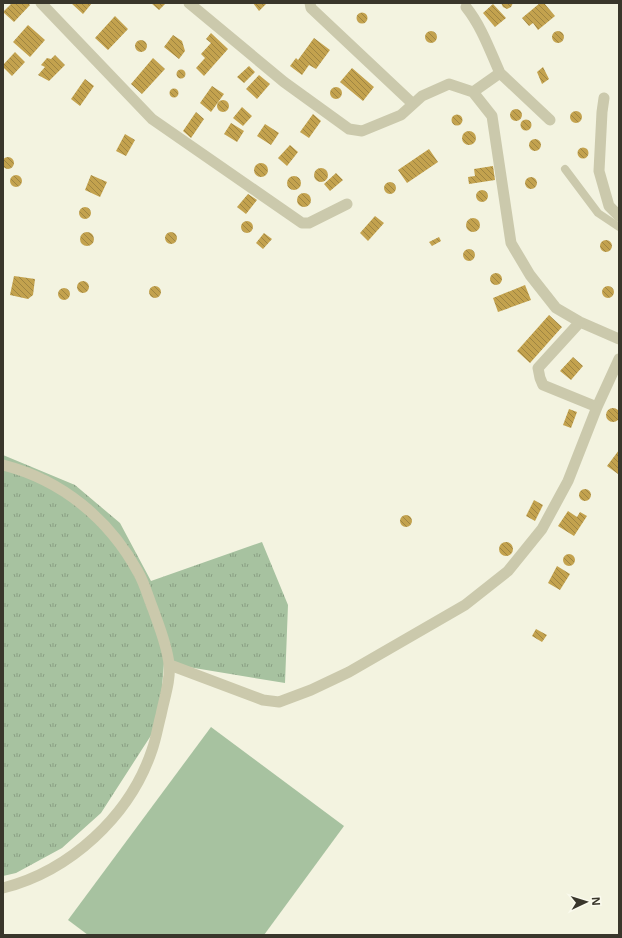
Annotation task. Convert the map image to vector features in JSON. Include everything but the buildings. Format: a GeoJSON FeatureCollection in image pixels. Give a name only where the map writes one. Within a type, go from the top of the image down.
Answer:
{"type":"FeatureCollection","features":[{"type":"Feature","properties":{"kind":"street"},"geometry":{"type":"LineString","coordinates":[[41,3],[152,119],[302,223],[309,223],[347,204]]}},
{"type":"Feature","properties":{"kind":"street"},"geometry":{"type":"LineString","coordinates":[[189,3],[284,82],[349,129],[362,131],[401,115],[422,96],[449,84],[473,92],[492,116],[511,243],[530,275],[556,308],[580,322],[619,339]]}},
{"type":"Feature","properties":{"kind":"street"},"geometry":{"type":"LineString","coordinates":[[310,3],[311,8],[413,104]]}},
{"type":"Feature","properties":{"kind":"street"},"geometry":{"type":"LineString","coordinates":[[466,7],[483,34],[500,73],[550,120]]}},
{"type":"Feature","properties":{"kind":"street"},"geometry":{"type":"LineString","coordinates":[[473,92],[500,73]]}},
{"type":"Feature","properties":{"kind":"street"},"geometry":{"type":"LineString","coordinates":[[604,98],[599,171],[609,206],[619,216]]}},
{"type":"Feature","properties":{"kind":"street"},"geometry":{"type":"LineString","coordinates":[[580,322],[538,368],[543,385],[597,407]]}},
{"type":"Feature","properties":{"kind":"street"},"geometry":{"type":"LineString","coordinates":[[170,665],[263,700],[279,702],[311,690],[349,672],[465,606],[508,571],[542,529],[568,481],[597,407],[616,375],[619,359]]}},
{"type":"Feature","properties":{"kind":"street"},"geometry":{"type":"LineString","coordinates":[[3,465],[23,470],[61,488],[89,509],[113,536],[139,573],[159,627],[170,665],[165,695],[152,750],[133,791],[117,813],[108,824],[57,866],[25,882],[3,888]]}},
{"type":"Feature","properties":{"kind":"lane"},"geometry":{"type":"LineString","coordinates":[[565,169],[598,213],[619,227]]}},
{"type":"Feature","properties":{"kind":"green space"},"geometry":{"type":"Polygon","coordinates":[[[3,455],[75,485],[120,523],[151,581],[262,542],[288,605],[285,683],[164,663],[159,723],[101,813],[62,848],[16,873],[3,876],[3,455]]]}},
{"type":"Feature","properties":{"kind":"green space"},"geometry":{"type":"Polygon","coordinates":[[[211,727],[344,826],[264,935],[88,935],[68,920],[211,727]]]}}]}
